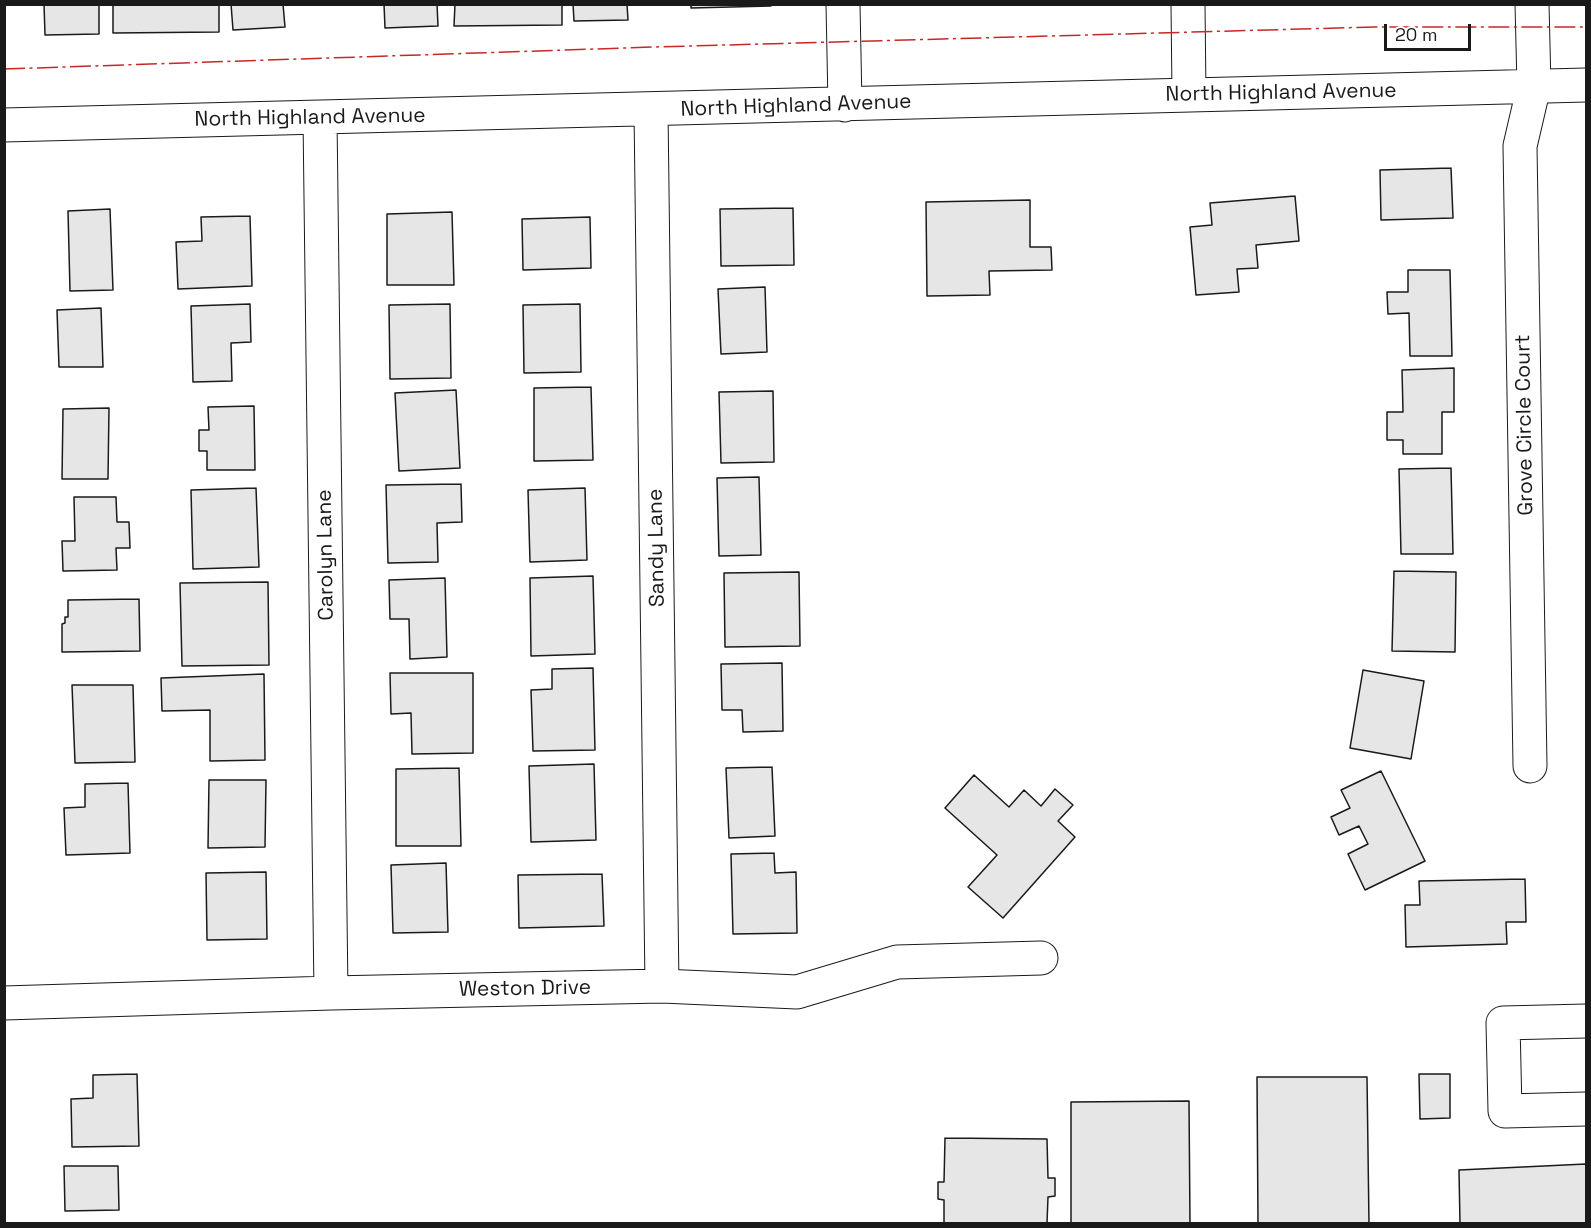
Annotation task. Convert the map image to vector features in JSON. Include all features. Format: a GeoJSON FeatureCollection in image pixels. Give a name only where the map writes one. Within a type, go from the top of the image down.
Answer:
{"type":"FeatureCollection","features":[{"type":"Feature","properties":{"kind":"street"},"geometry":{"type":"LineString","coordinates":[[843,4],[845,105]]}},
{"type":"Feature","properties":{"kind":"street"},"geometry":{"type":"LineString","coordinates":[[1188,4],[1189,95]]}},
{"type":"Feature","properties":{"kind":"street","name":"Grove Circle Court"},"geometry":{"type":"LineString","coordinates":[[1530,766],[1520,146],[1534,86],[1532,4]]}},
{"type":"Feature","properties":{"kind":"street","name":"North Highland Avenue"},"geometry":{"type":"LineString","coordinates":[[4,125],[1587,85]]}},
{"type":"Feature","properties":{"kind":"street","name":"Sandy Lane"},"geometry":{"type":"LineString","coordinates":[[651,110],[662,986]]}},
{"type":"Feature","properties":{"kind":"street","name":"Carolyn Lane"},"geometry":{"type":"LineString","coordinates":[[320,118],[331,993]]}},
{"type":"Feature","properties":{"kind":"street","name":"Weston Drive"},"geometry":{"type":"LineString","coordinates":[[4,1003],[662,986],[797,992],[897,962],[1041,958]]}},
{"type":"Feature","properties":{"kind":"street"},"geometry":{"type":"LineString","coordinates":[[1587,1021],[1503,1023],[1505,1111],[1587,1109]]}},
{"type":"Feature","properties":{"kind":"building"},"geometry":{"type":"Polygon","coordinates":[[[44,4],[99,4],[99,34],[45,35],[44,4]]]}},
{"type":"Feature","properties":{"kind":"building"},"geometry":{"type":"Polygon","coordinates":[[[113,4],[219,4],[219,32],[113,33],[113,4]]]}},
{"type":"Feature","properties":{"kind":"building"},"geometry":{"type":"Polygon","coordinates":[[[231,4],[283,4],[285,27],[233,30],[231,4]]]}},
{"type":"Feature","properties":{"kind":"building"},"geometry":{"type":"Polygon","coordinates":[[[384,4],[437,4],[438,26],[385,28],[384,4]]]}},
{"type":"Feature","properties":{"kind":"building"},"geometry":{"type":"Polygon","coordinates":[[[455,4],[562,4],[562,25],[454,26],[455,4]]]}},
{"type":"Feature","properties":{"kind":"building"},"geometry":{"type":"Polygon","coordinates":[[[573,4],[627,4],[628,20],[574,21],[573,4]]]}},
{"type":"Feature","properties":{"kind":"building"},"geometry":{"type":"Polygon","coordinates":[[[691,4],[771,4],[771,6],[691,8],[691,4]]]}},
{"type":"Feature","properties":{"kind":"building"},"geometry":{"type":"Polygon","coordinates":[[[1451,168],[1453,218],[1381,220],[1380,170],[1451,168]]]}},
{"type":"Feature","properties":{"kind":"building"},"geometry":{"type":"Polygon","coordinates":[[[1295,196],[1299,241],[1256,245],[1258,268],[1237,269],[1239,292],[1196,295],[1190,227],[1212,225],[1210,203],[1295,196]]]}},
{"type":"Feature","properties":{"kind":"building"},"geometry":{"type":"Polygon","coordinates":[[[1030,200],[1030,247],[1051,247],[1052,270],[989,271],[990,295],[927,296],[926,202],[1030,200]]]}},
{"type":"Feature","properties":{"kind":"building"},"geometry":{"type":"Polygon","coordinates":[[[793,208],[794,265],[721,266],[720,209],[793,208]]]}},
{"type":"Feature","properties":{"kind":"building"},"geometry":{"type":"Polygon","coordinates":[[[110,209],[113,290],[70,291],[68,211],[110,209]]]}},
{"type":"Feature","properties":{"kind":"building"},"geometry":{"type":"Polygon","coordinates":[[[452,212],[454,285],[387,285],[387,214],[452,212]]]}},
{"type":"Feature","properties":{"kind":"building"},"geometry":{"type":"Polygon","coordinates":[[[250,216],[252,286],[178,289],[176,242],[202,241],[201,217],[250,216]]]}},
{"type":"Feature","properties":{"kind":"building"},"geometry":{"type":"Polygon","coordinates":[[[590,217],[591,268],[523,270],[522,219],[590,217]]]}},
{"type":"Feature","properties":{"kind":"building"},"geometry":{"type":"Polygon","coordinates":[[[1408,270],[1450,270],[1452,356],[1410,356],[1409,313],[1388,314],[1387,292],[1408,292],[1408,270]]]}},
{"type":"Feature","properties":{"kind":"building"},"geometry":{"type":"Polygon","coordinates":[[[765,287],[767,352],[721,354],[718,289],[765,287]]]}},
{"type":"Feature","properties":{"kind":"building"},"geometry":{"type":"Polygon","coordinates":[[[250,304],[251,342],[231,343],[232,381],[193,382],[191,306],[250,304]]]}},
{"type":"Feature","properties":{"kind":"building"},"geometry":{"type":"Polygon","coordinates":[[[450,304],[451,378],[390,379],[389,305],[450,304]]]}},
{"type":"Feature","properties":{"kind":"building"},"geometry":{"type":"Polygon","coordinates":[[[580,304],[581,372],[524,373],[523,305],[580,304]]]}},
{"type":"Feature","properties":{"kind":"building"},"geometry":{"type":"Polygon","coordinates":[[[101,308],[103,367],[59,367],[57,310],[101,308]]]}},
{"type":"Feature","properties":{"kind":"building"},"geometry":{"type":"Polygon","coordinates":[[[1454,368],[1454,412],[1442,412],[1442,454],[1403,454],[1403,440],[1387,440],[1387,412],[1403,412],[1402,370],[1454,368]]]}},
{"type":"Feature","properties":{"kind":"building"},"geometry":{"type":"Polygon","coordinates":[[[591,387],[593,460],[534,461],[534,388],[591,387]]]}},
{"type":"Feature","properties":{"kind":"building"},"geometry":{"type":"Polygon","coordinates":[[[456,390],[460,468],[399,471],[395,393],[456,390]]]}},
{"type":"Feature","properties":{"kind":"building"},"geometry":{"type":"Polygon","coordinates":[[[773,391],[774,462],[721,463],[719,392],[773,391]]]}},
{"type":"Feature","properties":{"kind":"building"},"geometry":{"type":"Polygon","coordinates":[[[254,406],[255,470],[207,470],[207,451],[199,451],[199,430],[209,430],[208,407],[254,406]]]}},
{"type":"Feature","properties":{"kind":"building"},"geometry":{"type":"Polygon","coordinates":[[[109,408],[108,479],[62,479],[63,409],[109,408]]]}},
{"type":"Feature","properties":{"kind":"building"},"geometry":{"type":"Polygon","coordinates":[[[1451,468],[1453,554],[1401,554],[1399,469],[1451,468]]]}},
{"type":"Feature","properties":{"kind":"building"},"geometry":{"type":"Polygon","coordinates":[[[759,477],[761,555],[719,556],[717,478],[759,477]]]}},
{"type":"Feature","properties":{"kind":"building"},"geometry":{"type":"Polygon","coordinates":[[[461,484],[462,522],[437,523],[438,562],[388,563],[386,485],[461,484]]]}},
{"type":"Feature","properties":{"kind":"building"},"geometry":{"type":"Polygon","coordinates":[[[256,488],[259,567],[193,569],[191,490],[256,488]]]}},
{"type":"Feature","properties":{"kind":"building"},"geometry":{"type":"Polygon","coordinates":[[[585,488],[587,560],[530,562],[528,490],[585,488]]]}},
{"type":"Feature","properties":{"kind":"building"},"geometry":{"type":"Polygon","coordinates":[[[74,497],[116,497],[117,522],[129,522],[130,548],[116,548],[117,570],[63,571],[62,541],[75,541],[74,497]]]}},
{"type":"Feature","properties":{"kind":"building"},"geometry":{"type":"Polygon","coordinates":[[[1394,571],[1456,572],[1455,652],[1392,651],[1394,571]]]}},
{"type":"Feature","properties":{"kind":"building"},"geometry":{"type":"Polygon","coordinates":[[[799,572],[800,646],[725,647],[724,573],[799,572]]]}},
{"type":"Feature","properties":{"kind":"building"},"geometry":{"type":"Polygon","coordinates":[[[593,576],[595,654],[531,656],[530,578],[593,576]]]}},
{"type":"Feature","properties":{"kind":"building"},"geometry":{"type":"Polygon","coordinates":[[[445,578],[447,657],[410,659],[409,619],[390,619],[389,580],[445,578]]]}},
{"type":"Feature","properties":{"kind":"building"},"geometry":{"type":"Polygon","coordinates":[[[268,582],[269,665],[182,666],[180,583],[268,582]]]}},
{"type":"Feature","properties":{"kind":"building"},"geometry":{"type":"Polygon","coordinates":[[[139,599],[140,651],[62,652],[62,624],[65,623],[65,617],[68,617],[68,600],[139,599]]]}},
{"type":"Feature","properties":{"kind":"building"},"geometry":{"type":"Polygon","coordinates":[[[782,663],[783,731],[743,732],[742,710],[722,710],[721,664],[782,663]]]}},
{"type":"Feature","properties":{"kind":"building"},"geometry":{"type":"Polygon","coordinates":[[[593,668],[595,750],[533,751],[531,690],[552,689],[552,669],[593,668]]]}},
{"type":"Feature","properties":{"kind":"building"},"geometry":{"type":"Polygon","coordinates":[[[1363,670],[1424,681],[1411,759],[1350,748],[1363,670]]]}},
{"type":"Feature","properties":{"kind":"building"},"geometry":{"type":"Polygon","coordinates":[[[390,673],[473,673],[473,753],[412,754],[411,713],[391,714],[390,673]]]}},
{"type":"Feature","properties":{"kind":"building"},"geometry":{"type":"Polygon","coordinates":[[[264,674],[265,760],[210,761],[210,710],[162,711],[161,678],[264,674]]]}},
{"type":"Feature","properties":{"kind":"building"},"geometry":{"type":"Polygon","coordinates":[[[72,685],[133,685],[135,762],[75,763],[72,685]]]}},
{"type":"Feature","properties":{"kind":"building"},"geometry":{"type":"Polygon","coordinates":[[[594,764],[596,840],[531,842],[529,766],[594,764]]]}},
{"type":"Feature","properties":{"kind":"building"},"geometry":{"type":"Polygon","coordinates":[[[772,767],[775,836],[729,838],[726,768],[772,767]]]}},
{"type":"Feature","properties":{"kind":"building"},"geometry":{"type":"Polygon","coordinates":[[[459,768],[461,846],[396,846],[396,769],[459,768]]]}},
{"type":"Feature","properties":{"kind":"building"},"geometry":{"type":"Polygon","coordinates":[[[1381,771],[1425,861],[1365,890],[1348,854],[1368,844],[1359,826],[1339,835],[1331,817],[1350,808],[1341,790],[1381,771]]]}},
{"type":"Feature","properties":{"kind":"building"},"geometry":{"type":"Polygon","coordinates":[[[974,775],[1009,807],[1024,790],[1041,806],[1055,789],[1073,805],[1058,821],[1075,837],[1003,918],[968,887],[997,855],[945,808],[974,775]]]}},
{"type":"Feature","properties":{"kind":"building"},"geometry":{"type":"Polygon","coordinates":[[[209,780],[266,780],[265,847],[208,848],[209,780]]]}},
{"type":"Feature","properties":{"kind":"building"},"geometry":{"type":"Polygon","coordinates":[[[128,783],[130,853],[66,855],[64,808],[85,807],[85,784],[128,783]]]}},
{"type":"Feature","properties":{"kind":"building"},"geometry":{"type":"Polygon","coordinates":[[[774,853],[775,873],[796,872],[797,933],[733,934],[731,854],[774,853]]]}},
{"type":"Feature","properties":{"kind":"building"},"geometry":{"type":"Polygon","coordinates":[[[446,863],[448,932],[393,933],[391,865],[446,863]]]}},
{"type":"Feature","properties":{"kind":"building"},"geometry":{"type":"Polygon","coordinates":[[[266,872],[267,939],[207,940],[206,873],[266,872]]]}},
{"type":"Feature","properties":{"kind":"building"},"geometry":{"type":"Polygon","coordinates":[[[602,874],[604,926],[519,928],[518,875],[602,874]]]}},
{"type":"Feature","properties":{"kind":"building"},"geometry":{"type":"Polygon","coordinates":[[[1525,879],[1526,922],[1506,922],[1507,944],[1406,947],[1405,905],[1420,905],[1419,881],[1525,879]]]}},
{"type":"Feature","properties":{"kind":"building"},"geometry":{"type":"Polygon","coordinates":[[[137,1074],[139,1146],[72,1147],[71,1099],[93,1098],[93,1075],[137,1074]]]}},
{"type":"Feature","properties":{"kind":"building"},"geometry":{"type":"Polygon","coordinates":[[[1419,1074],[1450,1074],[1450,1118],[1420,1119],[1419,1074]]]}},
{"type":"Feature","properties":{"kind":"building"},"geometry":{"type":"Polygon","coordinates":[[[1257,1077],[1367,1077],[1369,1224],[1258,1224],[1257,1077]]]}},
{"type":"Feature","properties":{"kind":"building"},"geometry":{"type":"Polygon","coordinates":[[[1189,1101],[1190,1224],[1071,1224],[1071,1102],[1189,1101]]]}},
{"type":"Feature","properties":{"kind":"building"},"geometry":{"type":"Polygon","coordinates":[[[945,1138],[1047,1139],[1048,1178],[1055,1178],[1055,1196],[1048,1197],[1047,1223],[944,1224],[944,1200],[938,1199],[938,1182],[944,1182],[945,1138]]]}},
{"type":"Feature","properties":{"kind":"building"},"geometry":{"type":"Polygon","coordinates":[[[1586,1164],[1586,1224],[1460,1224],[1459,1170],[1586,1164]]]}},
{"type":"Feature","properties":{"kind":"building"},"geometry":{"type":"Polygon","coordinates":[[[64,1166],[118,1166],[119,1210],[65,1211],[64,1166]]]}},
{"type":"Feature","properties":{"kind":"power"},"geometry":{"type":"LineString","coordinates":[[4,69],[654,47],[1374,27],[1586,27]]}}]}
